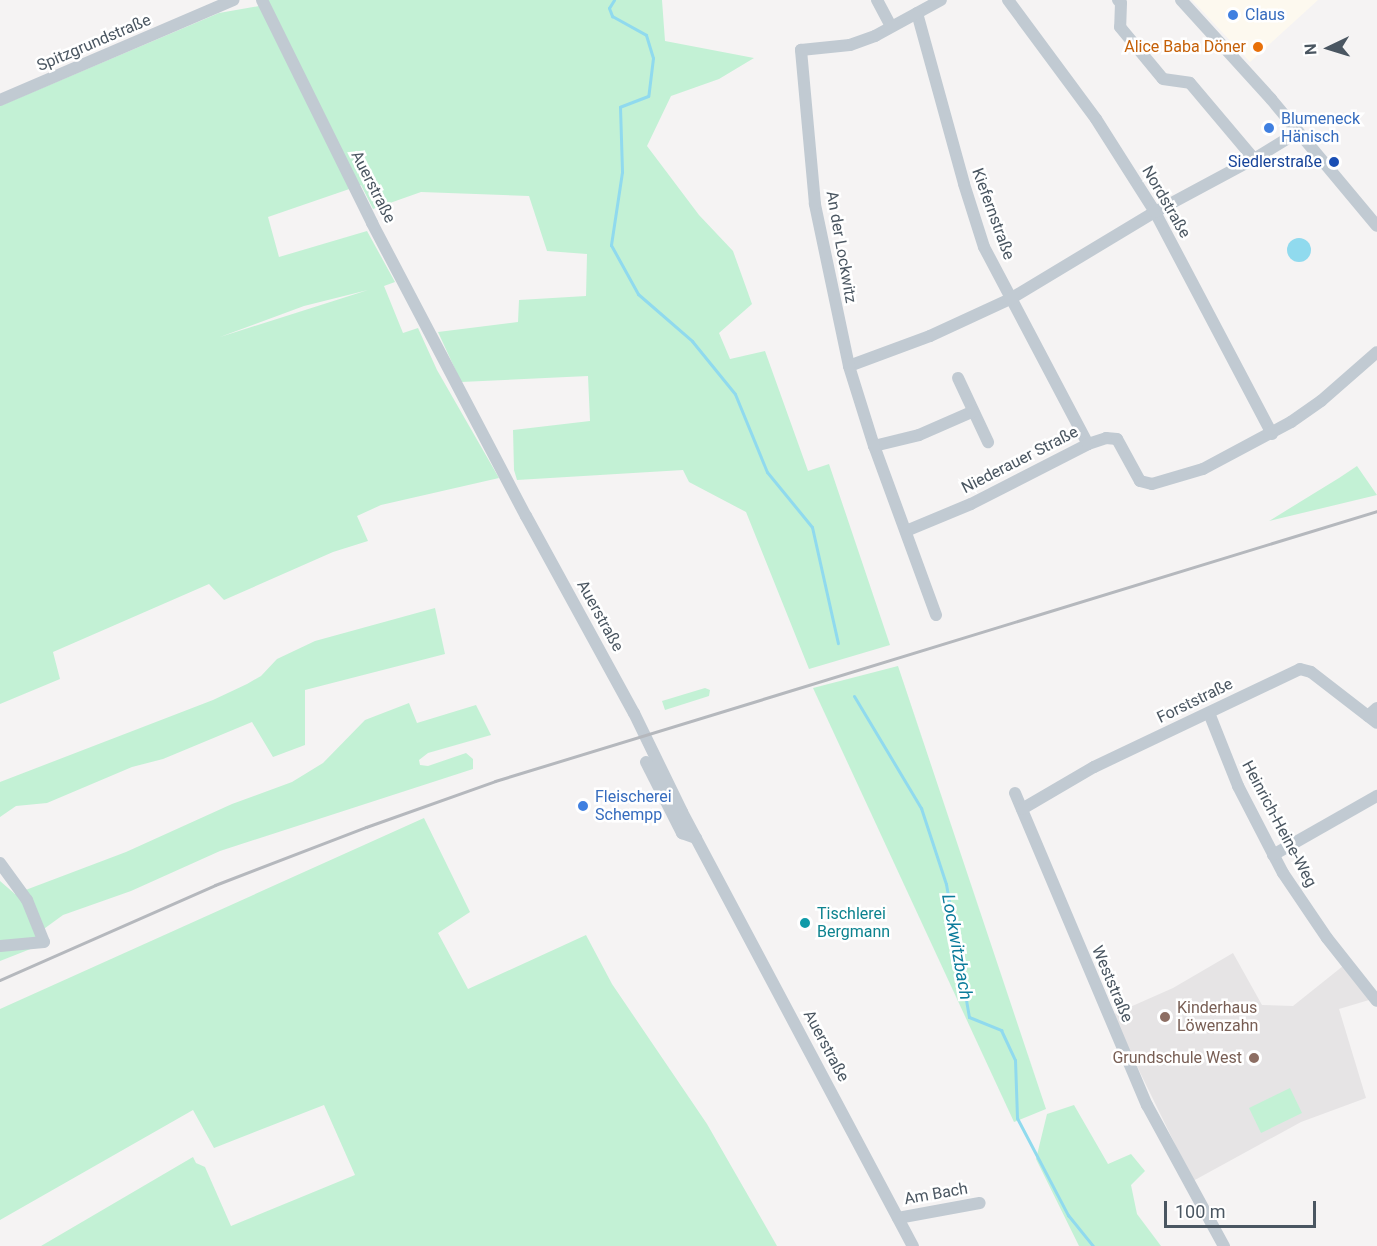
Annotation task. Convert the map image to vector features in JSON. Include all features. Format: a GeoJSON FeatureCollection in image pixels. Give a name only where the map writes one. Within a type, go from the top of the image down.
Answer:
{"type":"FeatureCollection","features":[{"type":"Feature","properties":{"kind":"street","name":"Spitzgrundstraße"},"geometry":{"type":"LineString","coordinates":[[0,100],[233,0]]}},
{"type":"Feature","properties":{"kind":"street","name":"Auerstraße"},"geometry":{"type":"LineString","coordinates":[[262,0],[372,223],[526,516],[634,713],[696,838],[913,1246]]}},
{"type":"Feature","properties":{"kind":"street"},"geometry":{"type":"LineString","coordinates":[[877,0],[891,26],[941,0]]}},
{"type":"Feature","properties":{"kind":"street","name":"Nordstraße"},"geometry":{"type":"LineString","coordinates":[[1008,0],[1096,119],[1155,212],[1272,434]]}},
{"type":"Feature","properties":{"kind":"street"},"geometry":{"type":"LineString","coordinates":[[1118,0],[1121,3],[1120,27],[1163,79],[1190,83],[1254,159]]}},
{"type":"Feature","properties":{"kind":"street"},"geometry":{"type":"LineString","coordinates":[[1181,0],[1298,132],[1377,226]]}},
{"type":"Feature","properties":{"kind":"street","name":"Kiefernstraße"},"geometry":{"type":"LineString","coordinates":[[917,13],[964,184],[984,247],[1088,444]]}},
{"type":"Feature","properties":{"kind":"street","name":"An der Lockwitz"},"geometry":{"type":"LineString","coordinates":[[891,26],[875,36],[850,45],[801,50],[815,204],[849,366],[874,446],[936,615]]}},
{"type":"Feature","properties":{"kind":"street"},"geometry":{"type":"LineString","coordinates":[[849,366],[930,336],[1010,299],[1155,212],[1254,159],[1298,132]]}},
{"type":"Feature","properties":{"kind":"street","name":"Niederauer Straße"},"geometry":{"type":"LineString","coordinates":[[906,531],[971,504],[1088,444],[1106,438],[1117,439],[1140,481],[1152,484],[1203,469],[1272,434],[1321,401],[1377,352]]}},
{"type":"Feature","properties":{"kind":"street"},"geometry":{"type":"LineString","coordinates":[[958,378],[988,442]]}},
{"type":"Feature","properties":{"kind":"street"},"geometry":{"type":"LineString","coordinates":[[874,446],[919,435],[972,412]]}},
{"type":"Feature","properties":{"kind":"street","name":"Forststraße"},"geometry":{"type":"LineString","coordinates":[[1022,809],[1094,767],[1209,713],[1289,672],[1306,669],[1374,716]]}},
{"type":"Feature","properties":{"kind":"street","name":"Heinrich-Heine-Weg"},"geometry":{"type":"LineString","coordinates":[[1209,713],[1238,786],[1273,855],[1327,939],[1375,992]]}},
{"type":"Feature","properties":{"kind":"street"},"geometry":{"type":"LineString","coordinates":[[646,762],[682,833],[696,838]]}},
{"type":"Feature","properties":{"kind":"street","name":"Weststraße"},"geometry":{"type":"LineString","coordinates":[[1015,793],[1147,1105],[1224,1246]]}},
{"type":"Feature","properties":{"kind":"street"},"geometry":{"type":"LineString","coordinates":[[1273,855],[1377,796]]}},
{"type":"Feature","properties":{"kind":"street"},"geometry":{"type":"LineString","coordinates":[[0,863],[27,900],[45,942],[0,946]]}},
{"type":"Feature","properties":{"kind":"street","name":"Am Bach"},"geometry":{"type":"LineString","coordinates":[[898,1218],[980,1203]]}},
{"type":"Feature","properties":{"kind":"shaded area"},"geometry":{"type":"Polygon","coordinates":[[[1192,0],[1318,0],[1250,62],[1192,0]]]}},
{"type":"Feature","properties":{"kind":"shaded area"},"geometry":{"type":"Polygon","coordinates":[[[1233,953],[1262,1005],[1293,1006],[1343,966],[1369,1000],[1339,1009],[1366,1098],[1301,1122],[1193,1181],[1112,1015],[1173,988],[1233,953]]]}},
{"type":"Feature","properties":{"kind":"green space"},"geometry":{"type":"Polygon","coordinates":[[[269,0],[662,0],[665,41],[754,58],[719,79],[671,96],[647,146],[699,215],[733,251],[752,304],[719,333],[730,359],[765,351],[808,471],[829,464],[890,645],[809,669],[746,512],[689,482],[683,470],[517,480],[514,470],[513,430],[590,421],[588,376],[461,382],[438,332],[518,322],[519,300],[586,296],[587,254],[547,251],[529,196],[421,192],[373,209],[361,185],[268,217],[279,257],[367,231],[395,282],[384,286],[403,333],[418,328],[437,370],[499,478],[381,505],[357,516],[368,541],[333,552],[224,600],[209,584],[53,652],[60,679],[0,704],[0,106],[219,13],[259,6],[269,0]],[[368,290],[304,306],[220,337],[368,290]]]}},
{"type":"Feature","properties":{"kind":"green space"},"geometry":{"type":"Polygon","coordinates":[[[1357,466],[1377,495],[1269,521],[1339,478],[1357,466]]]}},
{"type":"Feature","properties":{"kind":"green space"},"geometry":{"type":"Polygon","coordinates":[[[435,608],[445,654],[305,690],[305,745],[273,757],[252,722],[163,759],[132,767],[47,803],[16,806],[0,817],[0,782],[213,700],[261,676],[277,659],[315,641],[435,608]]]}},
{"type":"Feature","properties":{"kind":"green space"},"geometry":{"type":"Polygon","coordinates":[[[898,666],[1046,1109],[1014,1122],[813,688],[898,666]]]}},
{"type":"Feature","properties":{"kind":"green space"},"geometry":{"type":"Polygon","coordinates":[[[705,688],[710,690],[709,696],[665,710],[662,701],[705,688]]]}},
{"type":"Feature","properties":{"kind":"green space"},"geometry":{"type":"Polygon","coordinates":[[[409,703],[417,723],[476,705],[491,735],[428,753],[419,760],[420,765],[428,766],[466,753],[473,759],[473,769],[220,851],[131,891],[63,915],[41,931],[33,948],[0,961],[0,881],[15,894],[126,852],[232,804],[292,782],[323,763],[365,720],[409,703]]]}},
{"type":"Feature","properties":{"kind":"green space"},"geometry":{"type":"Polygon","coordinates":[[[424,818],[470,912],[438,933],[468,989],[586,935],[612,984],[707,1124],[777,1246],[41,1246],[193,1157],[196,1163],[205,1167],[231,1226],[355,1175],[324,1105],[214,1148],[193,1110],[0,1220],[0,1009],[424,818]]]}},
{"type":"Feature","properties":{"kind":"green space"},"geometry":{"type":"Polygon","coordinates":[[[1290,1088],[1302,1113],[1261,1133],[1249,1108],[1290,1088]]]}},
{"type":"Feature","properties":{"kind":"green space"},"geometry":{"type":"Polygon","coordinates":[[[1074,1105],[1108,1164],[1131,1154],[1145,1171],[1131,1185],[1137,1214],[1161,1246],[1079,1246],[1036,1159],[1047,1114],[1074,1105]]]}},
{"type":"Feature","properties":{"kind":"water"},"geometry":{"type":"Polygon","coordinates":[[[1299,238],[1308,241],[1311,250],[1308,259],[1299,262],[1290,259],[1287,250],[1290,241],[1299,238]]]}},
{"type":"Feature","properties":{"kind":"waterway","name":"Lockwitzbach"},"geometry":{"type":"LineString","coordinates":[[614,0],[609,8],[612,16],[646,35],[653,58],[648,96],[620,107],[622,172],[611,245],[638,294],[692,341],[735,394],[767,472],[812,527],[838,643]]}},
{"type":"Feature","properties":{"kind":"waterway","name":"Lockwitzbach"},"geometry":{"type":"LineString","coordinates":[[854,696],[921,808],[946,884],[969,1017],[1001,1030],[1015,1060],[1017,1118],[1068,1215],[1093,1246]]}},
{"type":"Feature","properties":{"kind":"railway"},"geometry":{"type":"LineString","coordinates":[[0,980],[215,885],[495,781],[1377,511]]}},
{"type":"Feature","properties":{"kind":"place","name":"Claus"},"geometry":{"type":"Point","coordinates":[1233,15]}},
{"type":"Feature","properties":{"kind":"place","name":"Alice Baba Döner"},"geometry":{"type":"Point","coordinates":[1258,47]}},
{"type":"Feature","properties":{"kind":"place","name":"Blumeneck Hänisch"},"geometry":{"type":"Point","coordinates":[1269,128]}},
{"type":"Feature","properties":{"kind":"place","name":"Siedlerstraße"},"geometry":{"type":"Point","coordinates":[1334,162]}},
{"type":"Feature","properties":{"kind":"place","name":"Fleischerei Schempp"},"geometry":{"type":"Point","coordinates":[583,806]}},
{"type":"Feature","properties":{"kind":"place","name":"Tischlerei Bergmann"},"geometry":{"type":"Point","coordinates":[805,923]}},
{"type":"Feature","properties":{"kind":"place","name":"Kinderhaus Löwenzahn"},"geometry":{"type":"Point","coordinates":[1165,1017]}},
{"type":"Feature","properties":{"kind":"place","name":"Grundschule West"},"geometry":{"type":"Point","coordinates":[1254,1058]}}]}
